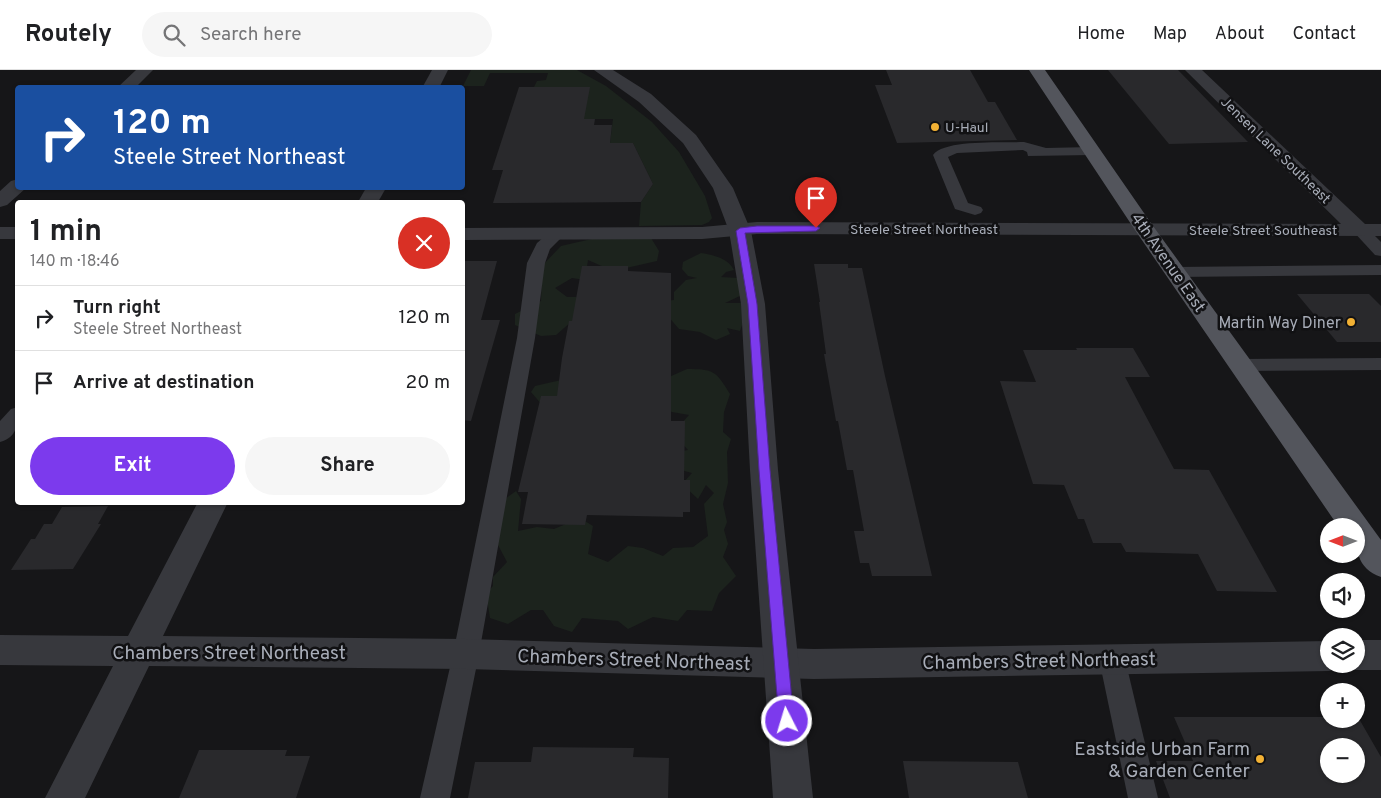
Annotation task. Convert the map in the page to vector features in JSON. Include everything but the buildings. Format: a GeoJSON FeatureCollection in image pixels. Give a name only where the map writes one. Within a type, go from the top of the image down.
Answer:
{"type":"FeatureCollection","features":[{"type":"Feature","properties":{"kind":"main road","name":"4th Avenue East"},"geometry":{"type":"LineString","coordinates":[[1037,70],[1146,230],[1348,518]]}},
{"type":"Feature","properties":{"kind":"main road","name":"4th Avenue East"},"geometry":{"type":"LineString","coordinates":[[1365,542],[1381,564]]}},
{"type":"Feature","properties":{"kind":"street"},"geometry":{"type":"LineString","coordinates":[[128,85],[144,70]]}},
{"type":"Feature","properties":{"kind":"street"},"geometry":{"type":"LineString","coordinates":[[432,85],[440,70]]}},
{"type":"Feature","properties":{"kind":"street"},"geometry":{"type":"LineString","coordinates":[[602,70],[645,98],[690,139],[723,188],[740,231],[752,304],[764,470],[793,798]]}},
{"type":"Feature","properties":{"kind":"street","name":"Jensen Lane Southeast"},"geometry":{"type":"LineString","coordinates":[[1193,70],[1360,230]]}},
{"type":"Feature","properties":{"kind":"street"},"geometry":{"type":"LineString","coordinates":[[0,201],[15,188]]}},
{"type":"Feature","properties":{"kind":"street","name":"Steele Street Northeast"},"geometry":{"type":"LineString","coordinates":[[465,234],[740,231],[757,228],[979,220],[1146,230]]}},
{"type":"Feature","properties":{"kind":"street","name":"Steele Street Southeast"},"geometry":{"type":"LineString","coordinates":[[1146,230],[1381,230]]}},
{"type":"Feature","properties":{"kind":"street"},"geometry":{"type":"LineString","coordinates":[[0,233],[15,233]]}},
{"type":"Feature","properties":{"kind":"street"},"geometry":{"type":"LineString","coordinates":[[65,798],[211,505]]}},
{"type":"Feature","properties":{"kind":"street","name":"Chambers Street Northeast"},"geometry":{"type":"LineString","coordinates":[[0,650],[466,654],[782,663],[1320,656]]}},
{"type":"Feature","properties":{"kind":"street"},"geometry":{"type":"LineString","coordinates":[[1365,655],[1381,655]]}},
{"type":"Feature","properties":{"kind":"lane"},"geometry":{"type":"LineString","coordinates":[[979,220],[961,206],[940,156],[955,149],[1024,146],[1046,152]]}},
{"type":"Feature","properties":{"kind":"lane"},"geometry":{"type":"LineString","coordinates":[[1018,154],[1092,151]]}},
{"type":"Feature","properties":{"kind":"lane"},"geometry":{"type":"LineString","coordinates":[[979,220],[956,167],[965,159],[986,157]]}},
{"type":"Feature","properties":{"kind":"lane"},"geometry":{"type":"LineString","coordinates":[[1360,230],[1381,251]]}},
{"type":"Feature","properties":{"kind":"lane"},"geometry":{"type":"LineString","coordinates":[[435,798],[466,654],[526,338],[536,263],[543,247],[557,234]]}},
{"type":"Feature","properties":{"kind":"lane"},"geometry":{"type":"LineString","coordinates":[[1176,272],[1381,270]]}},
{"type":"Feature","properties":{"kind":"lane"},"geometry":{"type":"LineString","coordinates":[[1240,364],[1381,364]]}},
{"type":"Feature","properties":{"kind":"lane"},"geometry":{"type":"LineString","coordinates":[[0,435],[15,418]]}},
{"type":"Feature","properties":{"kind":"lane"},"geometry":{"type":"LineString","coordinates":[[1112,659],[1143,798]]}},
{"type":"Feature","properties":{"kind":"shaded area"},"geometry":{"type":"Polygon","coordinates":[[[471,70],[577,70],[606,86],[652,122],[679,152],[705,196],[712,218],[709,222],[702,225],[639,226],[641,202],[653,184],[633,143],[610,143],[613,119],[584,119],[534,87],[537,81],[546,80],[548,73],[490,73],[484,86],[464,85],[471,70]]]}},
{"type":"Feature","properties":{"kind":"shaded area"},"geometry":{"type":"Polygon","coordinates":[[[596,238],[651,238],[659,251],[657,261],[613,271],[588,260],[585,280],[572,278],[555,288],[567,297],[583,297],[579,315],[556,335],[541,336],[515,325],[515,314],[541,301],[542,266],[561,246],[596,238]]]}},
{"type":"Feature","properties":{"kind":"shaded area"},"geometry":{"type":"Polygon","coordinates":[[[701,253],[715,256],[728,263],[734,270],[726,272],[721,277],[738,278],[744,294],[725,303],[742,303],[746,313],[740,331],[727,328],[730,334],[716,340],[700,332],[679,329],[656,302],[674,300],[674,292],[686,280],[697,278],[688,276],[682,269],[683,262],[701,253]]]}},
{"type":"Feature","properties":{"kind":"shaded area"},"geometry":{"type":"Polygon","coordinates":[[[687,369],[713,373],[721,380],[730,394],[724,412],[723,432],[731,439],[727,452],[728,483],[723,504],[727,522],[724,530],[728,544],[723,557],[736,576],[719,593],[712,611],[687,610],[678,621],[653,617],[628,629],[618,621],[582,618],[572,632],[554,626],[543,610],[531,610],[508,624],[490,618],[486,593],[493,586],[493,577],[507,562],[498,545],[505,499],[516,491],[521,499],[518,531],[537,527],[554,529],[580,518],[593,526],[588,554],[608,562],[628,546],[643,548],[663,556],[673,548],[693,547],[708,536],[704,504],[714,493],[706,485],[698,499],[682,484],[692,473],[681,470],[672,453],[688,450],[680,441],[680,425],[689,415],[672,412],[655,404],[543,406],[531,392],[535,386],[570,378],[651,385],[687,369]]]}},
{"type":"Feature","properties":{"kind":"place","name":"U-Haul"},"geometry":{"type":"Point","coordinates":[935,127]}},
{"type":"Feature","properties":{"kind":"place","name":"Martin Way Diner"},"geometry":{"type":"Point","coordinates":[1351,322]}},
{"type":"Feature","properties":{"kind":"place","name":"Eastside Urban Farm & Garden Center"},"geometry":{"type":"Point","coordinates":[1260,759]}},
{"type":"Feature","properties":{"kind":"route"},"geometry":{"type":"LineString","coordinates":[[787,721],[764,470],[752,304],[749,273],[740,231],[757,228],[816,228]]}}]}
